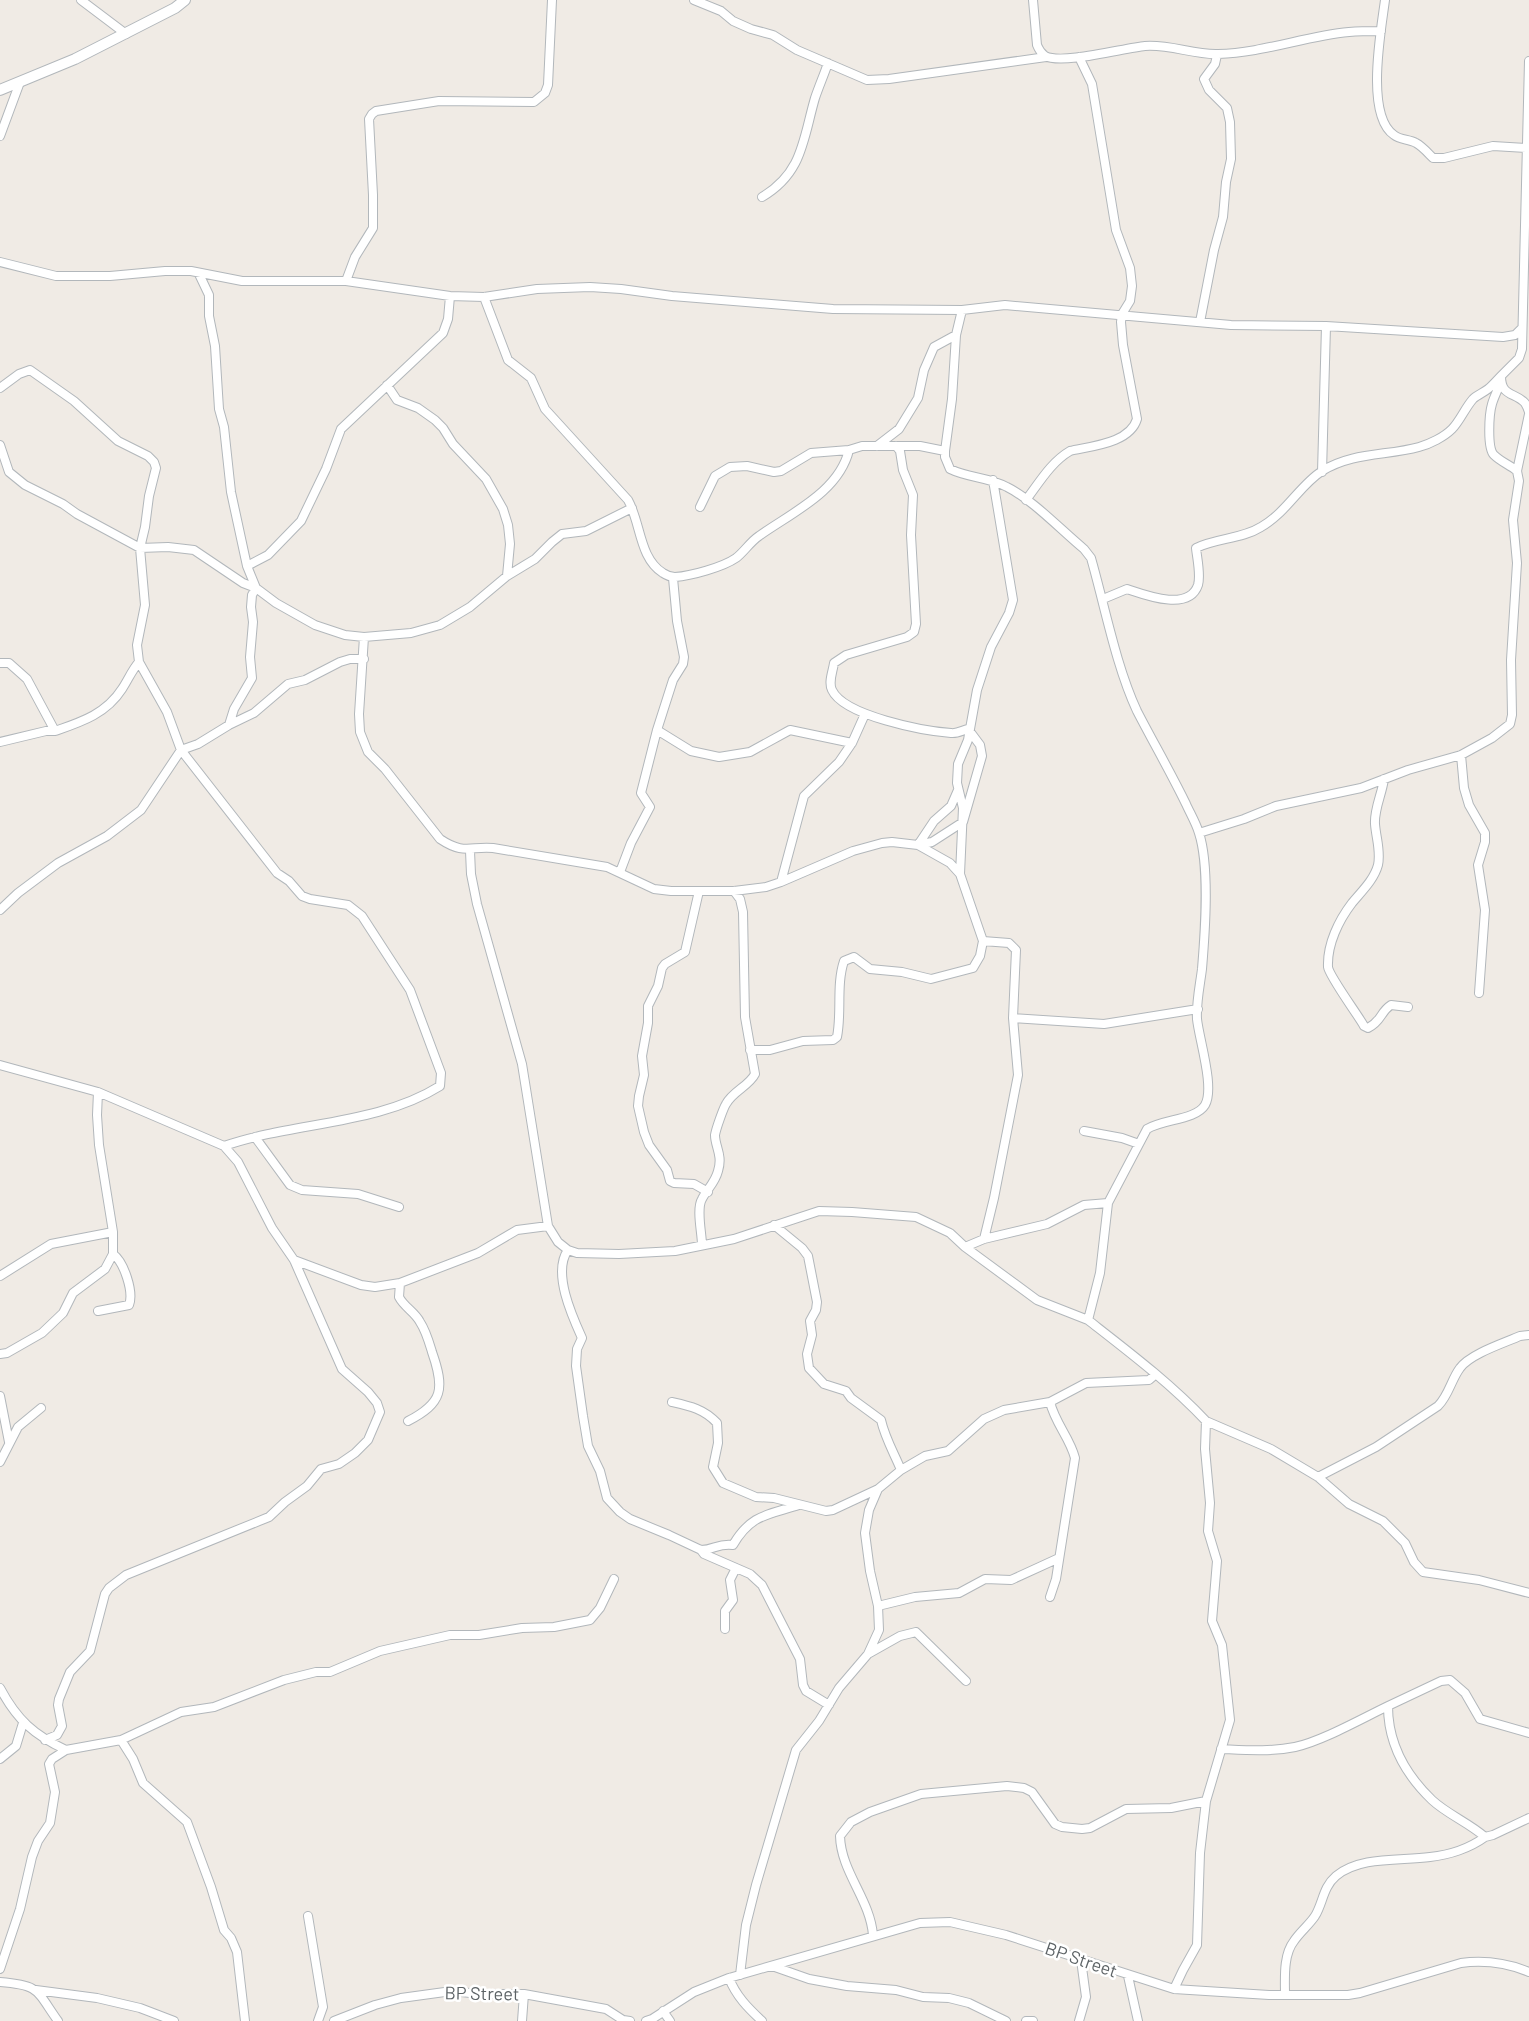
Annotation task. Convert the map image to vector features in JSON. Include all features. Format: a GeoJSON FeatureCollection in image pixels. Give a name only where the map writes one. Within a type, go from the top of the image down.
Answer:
{"type":"FeatureCollection","features":[{"type":"Feature","properties":{"kind":"street"},"geometry":{"type":"LineString","coordinates":[[81,0],[126,34]]}},
{"type":"Feature","properties":{"kind":"street"},"geometry":{"type":"LineString","coordinates":[[0,90],[75,59],[175,8],[185,0]]}},
{"type":"Feature","properties":{"kind":"street"},"geometry":{"type":"LineString","coordinates":[[346,281],[355,257],[373,228],[369,141],[369,119],[372,114],[376,111],[439,101],[534,102],[545,93],[548,84],[552,0]]}},
{"type":"Feature","properties":{"kind":"street"},"geometry":{"type":"LineString","coordinates":[[694,0],[721,11],[733,21],[774,35],[797,50],[867,80],[889,79],[1046,57],[1078,57],[1146,46],[1217,55],[1277,47],[1348,32],[1381,31]]}},
{"type":"Feature","properties":{"kind":"street"},"geometry":{"type":"LineString","coordinates":[[1032,0],[1037,45],[1046,57]]}},
{"type":"Feature","properties":{"kind":"street"},"geometry":{"type":"LineString","coordinates":[[1385,0],[1377,70],[1378,111],[1381,119],[1394,135],[1417,143],[1433,158],[1444,158],[1493,146],[1528,148]]}},
{"type":"Feature","properties":{"kind":"street"},"geometry":{"type":"LineString","coordinates":[[1200,322],[1214,250],[1223,218],[1226,182],[1231,159],[1230,122],[1227,108],[1209,90],[1204,79],[1215,64],[1217,55]]}},
{"type":"Feature","properties":{"kind":"street"},"geometry":{"type":"LineString","coordinates":[[1026,500],[1063,455],[1127,435],[1135,426],[1137,418],[1123,345],[1122,314],[1130,301],[1132,286],[1130,268],[1116,230],[1092,84],[1078,57]]}},
{"type":"Feature","properties":{"kind":"street"},"geometry":{"type":"LineString","coordinates":[[1103,599],[1127,589],[1152,598],[1184,600],[1193,594],[1199,584],[1196,548],[1211,541],[1261,528],[1286,508],[1311,480],[1341,462],[1360,456],[1420,447],[1436,440],[1452,429],[1474,398],[1501,379],[1519,358],[1522,349],[1526,266],[1529,61]]}},
{"type":"Feature","properties":{"kind":"street"},"geometry":{"type":"LineString","coordinates":[[762,197],[777,188],[800,156],[815,97],[828,63]]}},
{"type":"Feature","properties":{"kind":"street"},"geometry":{"type":"LineString","coordinates":[[0,136],[20,82]]}},
{"type":"Feature","properties":{"kind":"street"},"geometry":{"type":"LineString","coordinates":[[0,262],[56,276],[110,276],[190,271],[242,281],[346,281],[450,296],[484,297],[537,289],[590,287],[833,309],[962,310],[1005,305],[1231,325],[1326,326],[1503,337],[1515,335],[1522,328]]}},
{"type":"Feature","properties":{"kind":"street"},"geometry":{"type":"LineString","coordinates":[[200,274],[209,295],[209,316],[215,346],[219,409],[224,427],[231,492],[247,566],[256,588]]}},
{"type":"Feature","properties":{"kind":"street"},"geometry":{"type":"LineString","coordinates":[[247,566],[268,555],[301,521],[326,469],[341,429],[443,333],[448,319],[450,296]]}},
{"type":"Feature","properties":{"kind":"street"},"geometry":{"type":"LineString","coordinates":[[484,297],[508,360],[531,378],[546,409],[628,500],[647,556],[661,572],[673,578],[717,567],[735,559],[756,538],[819,495],[840,471],[847,460],[849,450]]}},
{"type":"Feature","properties":{"kind":"street"},"geometry":{"type":"LineString","coordinates":[[962,310],[956,335],[952,399],[945,451],[950,469],[993,480],[1009,488],[1084,549],[1091,558],[1119,659],[1136,709],[1174,779],[1199,833],[1205,877],[1203,953],[1197,1020],[1205,1057],[1208,1092],[1206,1104],[1198,1112],[1147,1129],[1108,1203],[1100,1273],[1088,1320]]}},
{"type":"Feature","properties":{"kind":"street"},"geometry":{"type":"LineString","coordinates":[[1322,472],[1326,326]]}},
{"type":"Feature","properties":{"kind":"street"},"geometry":{"type":"LineString","coordinates":[[877,446],[899,429],[918,398],[924,370],[934,347],[956,335]]}},
{"type":"Feature","properties":{"kind":"street"},"geometry":{"type":"LineString","coordinates":[[0,387],[19,374],[30,370],[74,401],[117,441],[148,456],[154,462],[156,468],[140,548],[145,605],[137,645],[139,662],[167,712],[181,750],[277,873],[289,881],[302,896],[348,905],[362,916],[410,990],[441,1073],[440,1086],[425,1095],[375,1112],[255,1137],[224,1146]]}},
{"type":"Feature","properties":{"kind":"street"},"geometry":{"type":"LineString","coordinates":[[1199,833],[1245,819],[1276,806],[1361,788],[1408,770],[1461,755],[1492,738],[1510,724],[1517,563],[1514,520],[1517,471],[1529,413],[1524,402],[1508,394],[1501,379]]}},
{"type":"Feature","properties":{"kind":"street"},"geometry":{"type":"LineString","coordinates":[[1501,379],[1492,405],[1491,450],[1494,455],[1517,471]]}},
{"type":"Feature","properties":{"kind":"street"},"geometry":{"type":"LineString","coordinates":[[387,386],[397,400],[418,408],[444,428],[453,444],[486,479],[503,509],[508,525],[510,544],[507,576]]}},
{"type":"Feature","properties":{"kind":"street"},"geometry":{"type":"LineString","coordinates":[[0,445],[9,472],[17,479],[140,548],[168,547],[194,550],[243,583],[256,588],[276,603],[315,625],[345,635],[364,637],[411,633],[440,625],[470,607],[507,576],[535,559],[562,534],[586,531],[632,508]]}},
{"type":"Feature","properties":{"kind":"street"},"geometry":{"type":"LineString","coordinates":[[700,507],[715,476],[730,467],[747,466],[774,472],[781,471],[811,453],[849,450],[862,446],[920,446],[945,451]]}},
{"type":"Feature","properties":{"kind":"street"},"geometry":{"type":"LineString","coordinates":[[896,446],[900,451],[903,470],[913,495],[911,535],[916,624],[914,632],[906,637],[846,655],[834,663],[830,684],[832,692],[837,698],[865,714],[892,723],[953,734],[968,729]]}},
{"type":"Feature","properties":{"kind":"street"},"geometry":{"type":"LineString","coordinates":[[750,1050],[770,1050],[803,1041],[837,1038],[841,1019],[840,973],[844,961],[854,957],[870,969],[902,972],[931,979],[973,968],[980,956],[983,941],[960,874],[963,808],[958,790],[957,764],[968,740],[968,729],[975,709],[976,690],[1013,600],[993,480]]}},
{"type":"Feature","properties":{"kind":"street"},"geometry":{"type":"LineString","coordinates":[[620,872],[650,807],[642,793],[657,730],[673,680],[683,664],[684,657],[676,621],[673,578]]}},
{"type":"Feature","properties":{"kind":"street"},"geometry":{"type":"LineString","coordinates":[[229,725],[234,709],[252,678],[251,607],[252,595],[256,588]]}},
{"type":"Feature","properties":{"kind":"street"},"geometry":{"type":"LineString","coordinates":[[364,637],[358,714],[360,732],[368,752],[385,769],[440,840],[449,846],[471,851],[482,847],[493,848],[607,867],[654,889],[671,891],[734,891],[766,887],[853,852],[892,842],[918,846],[950,863],[960,874]]}},
{"type":"Feature","properties":{"kind":"street"},"geometry":{"type":"LineString","coordinates":[[0,910],[18,892],[58,863],[107,836],[141,810],[181,750],[198,744],[254,713],[288,684],[305,680],[350,659],[364,659]]}},
{"type":"Feature","properties":{"kind":"street"},"geometry":{"type":"LineString","coordinates":[[0,742],[88,720],[101,711],[121,691],[130,672],[139,662]]}},
{"type":"Feature","properties":{"kind":"street"},"geometry":{"type":"LineString","coordinates":[[0,663],[9,663],[27,679],[55,730]]}},
{"type":"Feature","properties":{"kind":"street"},"geometry":{"type":"LineString","coordinates":[[781,882],[804,796],[839,762],[852,742],[865,714]]}},
{"type":"Feature","properties":{"kind":"street"},"geometry":{"type":"LineString","coordinates":[[918,846],[932,842],[963,822],[982,756],[980,745],[968,729]]}},
{"type":"Feature","properties":{"kind":"street"},"geometry":{"type":"LineString","coordinates":[[657,730],[691,751],[718,757],[750,752],[790,730],[852,742]]}},
{"type":"Feature","properties":{"kind":"street"},"geometry":{"type":"LineString","coordinates":[[1461,755],[1464,788],[1469,805],[1485,833],[1485,842],[1478,866],[1485,910],[1479,993]]}},
{"type":"Feature","properties":{"kind":"street"},"geometry":{"type":"LineString","coordinates":[[1384,779],[1376,809],[1378,865],[1371,879],[1335,930],[1328,969],[1364,1026],[1368,1028],[1377,1024],[1386,1008],[1391,1005],[1408,1007]]}},
{"type":"Feature","properties":{"kind":"street"},"geometry":{"type":"LineString","coordinates":[[918,846],[934,821],[951,806],[958,790]]}},
{"type":"Feature","properties":{"kind":"street"},"geometry":{"type":"LineString","coordinates":[[471,851],[471,874],[477,904],[522,1064],[548,1226],[558,1242],[568,1250],[577,1253],[619,1254],[675,1251],[734,1239],[819,1211],[916,1217],[950,1233],[965,1247],[1037,1300],[1088,1320],[1156,1374],[1206,1421],[1271,1449],[1318,1478],[1349,1504],[1383,1521],[1405,1543],[1414,1562],[1423,1572],[1479,1580],[1529,1593]]}},
{"type":"Feature","properties":{"kind":"street"},"geometry":{"type":"LineString","coordinates":[[699,891],[685,952],[662,968],[648,1006],[648,1023],[642,1056],[644,1075],[638,1106],[646,1138],[667,1170],[670,1181],[694,1184],[708,1192]]}},
{"type":"Feature","properties":{"kind":"street"},"geometry":{"type":"LineString","coordinates":[[702,1245],[699,1207],[719,1170],[720,1152],[715,1135],[726,1104],[755,1074],[745,1017],[743,912],[740,899],[734,891]]}},
{"type":"Feature","properties":{"kind":"street"},"geometry":{"type":"LineString","coordinates":[[983,941],[1009,943],[1016,950],[1013,1018],[1018,1075],[984,1239]]}},
{"type":"Feature","properties":{"kind":"street"},"geometry":{"type":"LineString","coordinates":[[1013,1018],[1104,1024],[1198,1009]]}},
{"type":"Feature","properties":{"kind":"street"},"geometry":{"type":"LineString","coordinates":[[0,1065],[98,1092],[224,1146],[238,1162],[272,1228],[294,1260],[342,1369],[368,1392],[377,1403],[380,1412],[368,1440],[355,1453],[339,1464],[321,1469],[307,1486],[285,1502],[270,1517],[126,1575],[109,1588],[105,1594],[90,1651],[70,1672],[60,1699],[58,1705],[62,1726],[57,1735],[45,1740]]}},
{"type":"Feature","properties":{"kind":"street"},"geometry":{"type":"LineString","coordinates":[[0,1354],[7,1353],[42,1333],[63,1313],[73,1293],[105,1269],[113,1254],[113,1232],[99,1145],[98,1092]]}},
{"type":"Feature","properties":{"kind":"street"},"geometry":{"type":"LineString","coordinates":[[1084,1131],[1122,1138],[1139,1144]]}},
{"type":"Feature","properties":{"kind":"street"},"geometry":{"type":"LineString","coordinates":[[255,1137],[275,1163],[281,1176],[290,1185],[302,1190],[358,1194],[399,1207]]}},
{"type":"Feature","properties":{"kind":"street"},"geometry":{"type":"LineString","coordinates":[[965,1247],[984,1239],[1047,1224],[1084,1205],[1108,1203]]}},
{"type":"Feature","properties":{"kind":"street"},"geometry":{"type":"LineString","coordinates":[[774,1225],[802,1248],[808,1256],[817,1302],[816,1310],[810,1321],[812,1335],[807,1354],[809,1368],[824,1384],[846,1391],[851,1398],[881,1420],[884,1435],[901,1470]]}},
{"type":"Feature","properties":{"kind":"street"},"geometry":{"type":"LineString","coordinates":[[294,1260],[361,1285],[375,1287],[400,1283],[478,1253],[517,1230],[548,1226]]}},
{"type":"Feature","properties":{"kind":"street"},"geometry":{"type":"LineString","coordinates":[[0,1276],[51,1244],[113,1232]]}},
{"type":"Feature","properties":{"kind":"street"},"geometry":{"type":"LineString","coordinates":[[568,1250],[563,1256],[562,1266],[569,1308],[582,1338],[577,1349],[576,1366],[583,1416],[588,1446],[600,1471],[607,1498],[630,1519],[669,1534],[701,1550],[704,1554],[750,1574],[762,1585],[800,1659],[802,1685],[829,1705]]}},
{"type":"Feature","properties":{"kind":"street"},"geometry":{"type":"LineString","coordinates":[[98,1311],[131,1303],[131,1294],[122,1265],[118,1257],[113,1254]]}},
{"type":"Feature","properties":{"kind":"street"},"geometry":{"type":"LineString","coordinates":[[400,1283],[399,1297],[420,1320],[438,1369],[439,1383],[438,1396],[434,1404],[427,1411],[408,1421]]}},
{"type":"Feature","properties":{"kind":"street"},"geometry":{"type":"LineString","coordinates":[[1318,1478],[1376,1447],[1438,1406],[1466,1361],[1520,1336],[1529,1335]]}},
{"type":"Feature","properties":{"kind":"street"},"geometry":{"type":"LineString","coordinates":[[672,1402],[699,1408],[717,1423],[718,1443],[713,1467],[723,1483],[756,1497],[774,1498],[826,1511],[833,1510],[878,1489],[901,1470],[925,1456],[948,1451],[984,1419],[1004,1410],[1050,1402],[1086,1383],[1149,1380],[1156,1374]]}},
{"type":"Feature","properties":{"kind":"street"},"geometry":{"type":"LineString","coordinates":[[0,1396],[9,1442]]}},
{"type":"Feature","properties":{"kind":"street"},"geometry":{"type":"LineString","coordinates":[[1050,1402],[1054,1416],[1073,1447],[1075,1458],[1056,1579],[1050,1597]]}},
{"type":"Feature","properties":{"kind":"street"},"geometry":{"type":"LineString","coordinates":[[0,1462],[18,1427],[41,1408]]}},
{"type":"Feature","properties":{"kind":"street"},"geometry":{"type":"LineString","coordinates":[[1174,1989],[1197,1945],[1200,1853],[1206,1801],[1230,1720],[1222,1645],[1212,1621],[1217,1561],[1208,1531],[1210,1503],[1205,1449],[1206,1421]]}},
{"type":"Feature","properties":{"kind":"street"},"geometry":{"type":"LineString","coordinates":[[740,1975],[746,1925],[796,1750],[868,1654],[879,1630],[878,1606],[865,1533],[869,1510],[878,1489]]}},
{"type":"Feature","properties":{"kind":"street"},"geometry":{"type":"LineString","coordinates":[[701,1550],[722,1543],[733,1545],[741,1532],[758,1518],[799,1504]]}},
{"type":"Feature","properties":{"kind":"street"},"geometry":{"type":"LineString","coordinates":[[878,1606],[915,1598],[959,1593],[985,1579],[1011,1580],[1059,1558]]}},
{"type":"Feature","properties":{"kind":"street"},"geometry":{"type":"LineString","coordinates":[[725,1629],[725,1611],[733,1600],[730,1580],[736,1568]]}},
{"type":"Feature","properties":{"kind":"street"},"geometry":{"type":"LineString","coordinates":[[0,1969],[20,1909],[32,1857],[52,1816],[55,1792],[50,1764],[52,1759],[66,1750],[121,1740],[181,1712],[214,1707],[284,1680],[316,1672],[330,1672],[380,1651],[450,1635],[479,1635],[554,1627],[590,1620],[600,1608],[614,1579]]}},
{"type":"Feature","properties":{"kind":"street"},"geometry":{"type":"LineString","coordinates":[[868,1654],[900,1636],[916,1632],[966,1681]]}},
{"type":"Feature","properties":{"kind":"street"},"geometry":{"type":"LineString","coordinates":[[1221,1749],[1294,1748],[1310,1743],[1441,1681],[1450,1680],[1464,1693],[1480,1719],[1529,1733]]}},
{"type":"Feature","properties":{"kind":"street"},"geometry":{"type":"LineString","coordinates":[[0,1688],[23,1723],[45,1740],[66,1750]]}},
{"type":"Feature","properties":{"kind":"street"},"geometry":{"type":"LineString","coordinates":[[1388,1706],[1393,1742],[1399,1758],[1410,1774],[1433,1801],[1485,1837]]}},
{"type":"Feature","properties":{"kind":"street"},"geometry":{"type":"LineString","coordinates":[[0,1758],[16,1746],[23,1723]]}},
{"type":"Feature","properties":{"kind":"street"},"geometry":{"type":"LineString","coordinates":[[121,1740],[133,1759],[143,1783],[187,1822],[224,1929],[237,1952],[245,2021]]}},
{"type":"Feature","properties":{"kind":"street"},"geometry":{"type":"LineString","coordinates":[[873,1935],[872,1920],[840,1853],[840,1836],[851,1822],[870,1812],[921,1794],[1007,1786],[1024,1788],[1032,1792],[1055,1824],[1082,1829],[1090,1828],[1126,1809],[1171,1808],[1206,1801]]}},
{"type":"Feature","properties":{"kind":"street"},"geometry":{"type":"LineString","coordinates":[[1285,1995],[1285,1967],[1292,1943],[1316,1915],[1326,1887],[1336,1876],[1350,1867],[1366,1863],[1447,1854],[1477,1843],[1485,1837],[1529,1818]]}},
{"type":"Feature","properties":{"kind":"street"},"geometry":{"type":"LineString","coordinates":[[308,1916],[323,2007],[318,2021]]}},
{"type":"Feature","properties":{"kind":"street","name":"BP Street"},"geometry":{"type":"LineString","coordinates":[[646,2021],[694,1992],[729,1978],[920,1923],[950,1922],[1006,1935],[1174,1989],[1285,1995],[1348,1995],[1461,1963],[1478,1961],[1502,1964],[1529,1972]]}},
{"type":"Feature","properties":{"kind":"street"},"geometry":{"type":"LineString","coordinates":[[1079,2021],[1086,1997],[1081,1960]]}},
{"type":"Feature","properties":{"kind":"street"},"geometry":{"type":"LineString","coordinates":[[772,1966],[809,1979],[847,1986],[896,1990],[959,2000],[1006,2021]]}},
{"type":"Feature","properties":{"kind":"street"},"geometry":{"type":"LineString","coordinates":[[1128,1976],[1138,2021]]}},
{"type":"Feature","properties":{"kind":"street"},"geometry":{"type":"LineString","coordinates":[[729,1978],[733,1989],[762,2021]]}},
{"type":"Feature","properties":{"kind":"street"},"geometry":{"type":"LineString","coordinates":[[0,1982],[30,1986],[36,1990],[58,2021]]}},
{"type":"Feature","properties":{"kind":"street"},"geometry":{"type":"LineString","coordinates":[[36,1990],[97,1998],[141,2008],[174,2021]]}},
{"type":"Feature","properties":{"kind":"street","name":"BP Street"},"geometry":{"type":"LineString","coordinates":[[334,2021],[375,2005],[401,1998],[452,1991],[479,1994],[524,1994],[606,2009],[626,2020]]}},
{"type":"Feature","properties":{"kind":"street"},"geometry":{"type":"LineString","coordinates":[[522,2021],[524,1994]]}},
{"type":"Feature","properties":{"kind":"street"},"geometry":{"type":"LineString","coordinates":[[663,2011],[670,2021]]}},
{"type":"Feature","properties":{"kind":"street"},"geometry":{"type":"LineString","coordinates":[[1026,2021],[1033,2021]]}}]}
